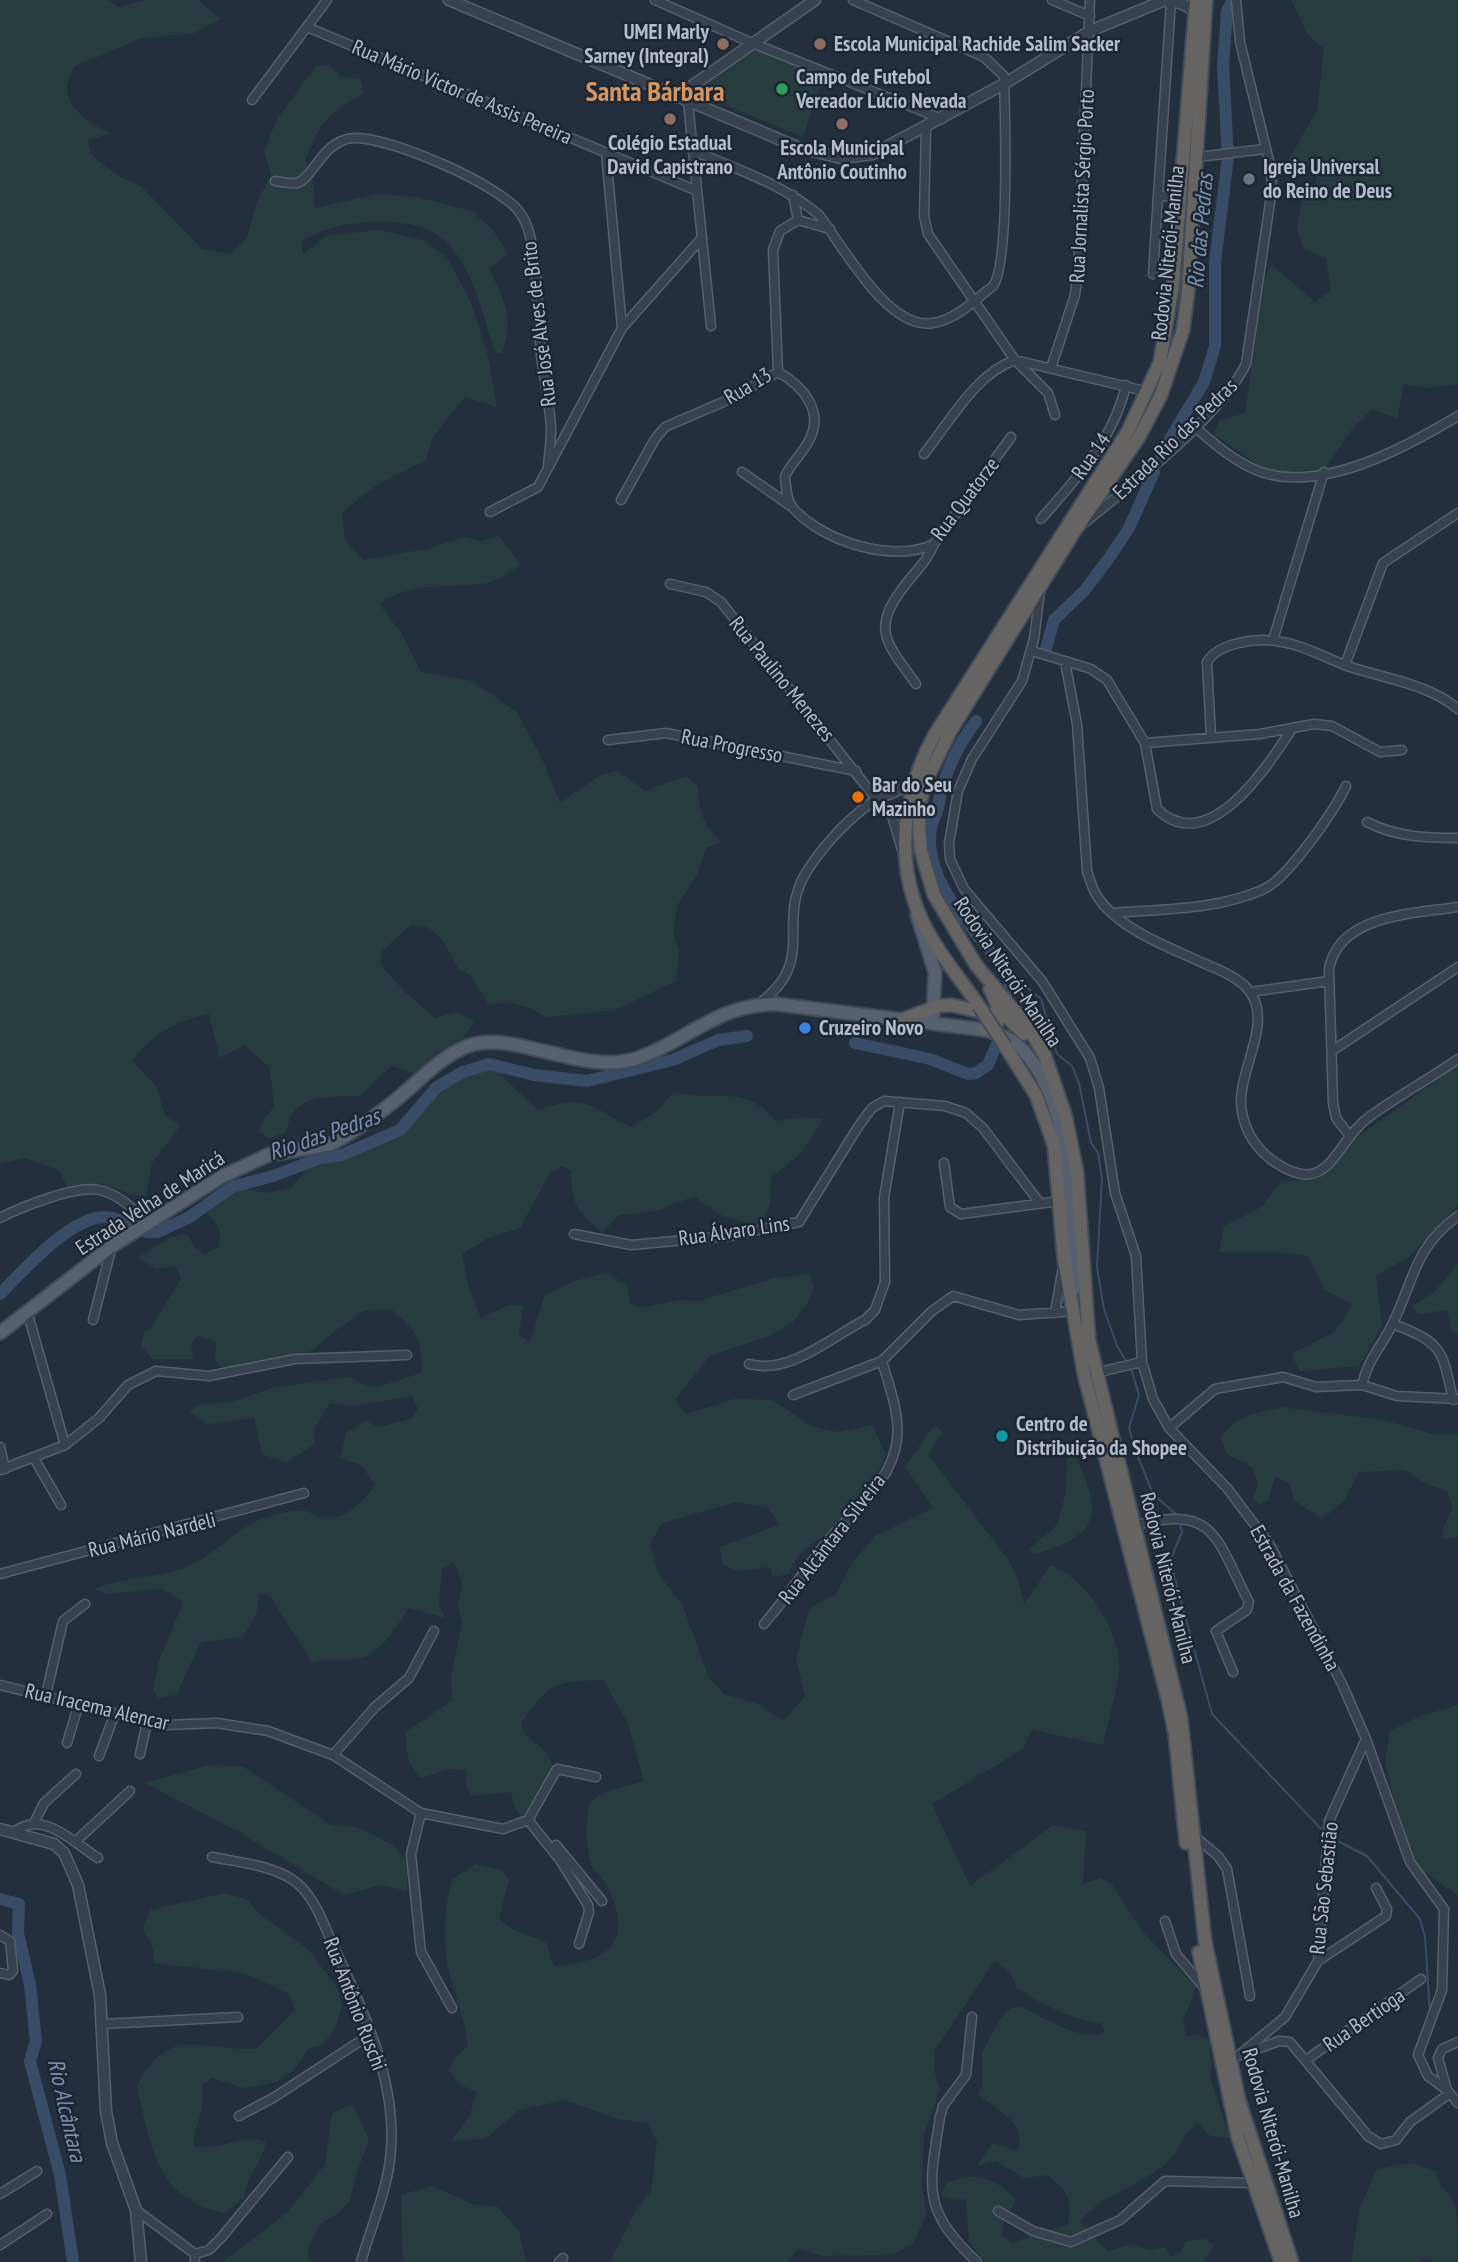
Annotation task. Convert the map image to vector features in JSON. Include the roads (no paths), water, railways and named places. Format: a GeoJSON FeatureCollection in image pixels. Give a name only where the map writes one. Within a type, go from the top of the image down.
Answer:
{"type":"FeatureCollection","features":[{"type":"Feature","properties":{"kind":"highway","name":"Rodovia Niterói-Manilha"},"geometry":{"type":"LineString","coordinates":[[1206,0],[1198,157],[1186,310],[1170,377],[1139,437],[1074,532],[934,761],[920,802],[921,851],[928,879],[942,910],[976,965],[1028,1027],[1059,1091],[1077,1172],[1085,1306],[1095,1373],[1136,1525],[1181,1718],[1205,1941],[1234,2058],[1249,2135],[1292,2262]]}},
{"type":"Feature","properties":{"kind":"highway","name":"Rodovia Niterói-Manilha"},"geometry":{"type":"LineString","coordinates":[[1196,6],[1166,336],[1149,392],[1128,431],[934,736],[914,778],[906,816],[905,859],[913,897],[929,934],[1026,1075],[1045,1115],[1054,1145],[1064,1259],[1093,1411],[1135,1566],[1175,1734],[1191,1899],[1221,2067],[1253,2183],[1281,2262]]}},
{"type":"Feature","properties":{"kind":"highway"},"geometry":{"type":"LineString","coordinates":[[976,965],[999,1003],[1000,1017],[996,1025],[986,1030]]}},
{"type":"Feature","properties":{"kind":"highway"},"geometry":{"type":"LineString","coordinates":[[901,1020],[933,1008],[951,1006],[1000,1017],[1018,1025],[1059,1091]]}},
{"type":"Feature","properties":{"kind":"main road"},"geometry":{"type":"LineString","coordinates":[[913,897],[920,934],[935,972],[933,1020],[938,1025]]}},
{"type":"Feature","properties":{"kind":"main road"},"geometry":{"type":"LineString","coordinates":[[901,1020],[917,1009],[934,989]]}},
{"type":"Feature","properties":{"kind":"main road"},"geometry":{"type":"LineString","coordinates":[[775,1004],[986,1030],[1010,1040],[1024,1053],[1048,1093],[1065,1149],[1073,1234],[1073,1311]]}},
{"type":"Feature","properties":{"kind":"main road","name":"Estrada Velha de Maricá"},"geometry":{"type":"LineString","coordinates":[[0,1333],[113,1246],[248,1162],[331,1144],[462,1049],[487,1042],[567,1057],[621,1062],[638,1058],[721,1014],[755,1005],[775,1004]]}},
{"type":"Feature","properties":{"kind":"street"},"geometry":{"type":"LineString","coordinates":[[252,100],[327,0]]}},
{"type":"Feature","properties":{"kind":"street"},"geometry":{"type":"LineString","coordinates":[[449,0],[800,148],[841,158],[873,154],[942,119],[1090,31],[1167,1],[1196,6]]}},
{"type":"Feature","properties":{"kind":"street"},"geometry":{"type":"LineString","coordinates":[[655,0],[752,43],[942,119]]}},
{"type":"Feature","properties":{"kind":"street"},"geometry":{"type":"LineString","coordinates":[[676,97],[815,0]]}},
{"type":"Feature","properties":{"kind":"street"},"geometry":{"type":"LineString","coordinates":[[692,150],[793,195],[819,215],[885,303],[908,320],[933,323],[951,317],[995,282],[1001,258],[1004,84],[1000,69],[984,57],[853,0]]}},
{"type":"Feature","properties":{"kind":"street"},"geometry":{"type":"LineString","coordinates":[[1052,0],[1090,16]]}},
{"type":"Feature","properties":{"kind":"street","name":"Rua Jornalista Sérgio Porto"},"geometry":{"type":"LineString","coordinates":[[1051,368],[1077,283],[1090,0]]}},
{"type":"Feature","properties":{"kind":"street","name":"Estrada Rio das Pedras"},"geometry":{"type":"LineString","coordinates":[[1074,532],[1144,475],[1194,426],[1238,381],[1246,363],[1272,189],[1240,42],[1236,0]]}},
{"type":"Feature","properties":{"kind":"street"},"geometry":{"type":"LineString","coordinates":[[1153,274],[1167,1]]}},
{"type":"Feature","properties":{"kind":"street","name":"Rua Mário Victor de Assis Pereira"},"geometry":{"type":"LineString","coordinates":[[307,27],[695,190]]}},
{"type":"Feature","properties":{"kind":"street"},"geometry":{"type":"LineString","coordinates":[[688,102],[711,326]]}},
{"type":"Feature","properties":{"kind":"street"},"geometry":{"type":"LineString","coordinates":[[926,127],[926,225],[939,253],[1015,360],[1048,393],[1055,415]]}},
{"type":"Feature","properties":{"kind":"street","name":"Rua José Alves de Brito"},"geometry":{"type":"LineString","coordinates":[[275,181],[296,183],[303,179],[320,157],[334,145],[352,138],[373,140],[468,177],[494,190],[521,213],[530,237],[541,355],[550,411],[548,467]]}},
{"type":"Feature","properties":{"kind":"street"},"geometry":{"type":"LineString","coordinates":[[1198,157],[1265,149]]}},
{"type":"Feature","properties":{"kind":"street"},"geometry":{"type":"LineString","coordinates":[[606,153],[622,328]]}},
{"type":"Feature","properties":{"kind":"street"},"geometry":{"type":"LineString","coordinates":[[793,195],[798,220],[830,229]]}},
{"type":"Feature","properties":{"kind":"street"},"geometry":{"type":"LineString","coordinates":[[1158,196],[1180,197]]}},
{"type":"Feature","properties":{"kind":"street","name":"Rua 13"},"geometry":{"type":"LineString","coordinates":[[621,500],[655,439],[665,427],[730,399],[778,372],[773,250],[780,231],[798,220]]}},
{"type":"Feature","properties":{"kind":"street"},"geometry":{"type":"LineString","coordinates":[[490,512],[538,487],[622,328],[701,239]]}},
{"type":"Feature","properties":{"kind":"street"},"geometry":{"type":"LineString","coordinates":[[924,454],[978,386],[992,372],[1015,360],[1149,392]]}},
{"type":"Feature","properties":{"kind":"street"},"geometry":{"type":"LineString","coordinates":[[778,372],[796,382],[816,415],[816,428],[785,476],[792,507]]}},
{"type":"Feature","properties":{"kind":"street","name":"Rua 14"},"geometry":{"type":"LineString","coordinates":[[1041,519],[1099,447],[1119,411],[1126,386]]}},
{"type":"Feature","properties":{"kind":"street"},"geometry":{"type":"LineString","coordinates":[[1194,426],[1245,465],[1262,472],[1301,476],[1376,461],[1458,416]]}},
{"type":"Feature","properties":{"kind":"street","name":"Rua Quatorze"},"geometry":{"type":"LineString","coordinates":[[742,472],[820,530],[857,546],[911,550],[934,544],[1011,437]]}},
{"type":"Feature","properties":{"kind":"street"},"geometry":{"type":"LineString","coordinates":[[1273,640],[1324,472]]}},
{"type":"Feature","properties":{"kind":"street"},"geometry":{"type":"LineString","coordinates":[[1345,665],[1383,563],[1458,513]]}},
{"type":"Feature","properties":{"kind":"street"},"geometry":{"type":"LineString","coordinates":[[916,684],[884,637],[884,625],[898,595],[922,566],[934,544]]}},
{"type":"Feature","properties":{"kind":"street","name":"Rua Paulino Menezes"},"geometry":{"type":"LineString","coordinates":[[670,584],[706,592],[721,602],[877,800],[891,813],[896,839],[905,859]]}},
{"type":"Feature","properties":{"kind":"street","name":"Estrada da Fazendinha"},"geometry":{"type":"LineString","coordinates":[[1040,588],[1032,651],[1022,681],[972,759],[958,791],[949,843],[950,859],[964,889],[1042,981],[1090,1058],[1099,1088],[1115,1193],[1136,1256],[1138,1363],[1169,1428],[1227,1488],[1270,1545],[1342,1684],[1366,1739],[1410,1861],[1444,1909],[1442,1981]]}},
{"type":"Feature","properties":{"kind":"street"},"geometry":{"type":"LineString","coordinates":[[1211,737],[1205,676],[1211,655],[1231,646],[1273,640],[1435,695],[1458,709]]}},
{"type":"Feature","properties":{"kind":"street"},"geometry":{"type":"LineString","coordinates":[[1032,651],[1091,669],[1107,680],[1145,743],[1157,809],[1172,819],[1192,821],[1215,816],[1240,799],[1292,729]]}},
{"type":"Feature","properties":{"kind":"street"},"geometry":{"type":"LineString","coordinates":[[1065,662],[1077,724],[1087,871],[1095,894],[1112,913],[1153,938],[1231,975],[1250,992],[1256,1004],[1258,1021],[1241,1096],[1248,1133],[1259,1150],[1286,1170],[1299,1175],[1311,1175],[1334,1160],[1349,1135],[1367,1118],[1458,1059]]}},
{"type":"Feature","properties":{"kind":"street"},"geometry":{"type":"LineString","coordinates":[[1145,743],[1323,724],[1347,734],[1371,750],[1402,750]]}},
{"type":"Feature","properties":{"kind":"street","name":"Rua Progresso"},"geometry":{"type":"LineString","coordinates":[[608,740],[666,733],[856,771]]}},
{"type":"Feature","properties":{"kind":"street"},"geometry":{"type":"LineString","coordinates":[[755,1005],[783,980],[794,959],[796,897],[802,880],[835,837],[877,800],[898,794],[914,778]]}},
{"type":"Feature","properties":{"kind":"street"},"geometry":{"type":"LineString","coordinates":[[1112,913],[1189,907],[1231,900],[1265,890],[1335,811],[1346,786]]}},
{"type":"Feature","properties":{"kind":"street"},"geometry":{"type":"LineString","coordinates":[[1367,822],[1380,829],[1419,838],[1458,838]]}},
{"type":"Feature","properties":{"kind":"street"},"geometry":{"type":"LineString","coordinates":[[1349,1135],[1334,1111],[1329,969],[1335,949],[1357,931],[1383,919],[1458,907]]}},
{"type":"Feature","properties":{"kind":"street"},"geometry":{"type":"LineString","coordinates":[[1332,1051],[1458,967]]}},
{"type":"Feature","properties":{"kind":"street"},"geometry":{"type":"LineString","coordinates":[[1250,992],[1329,981]]}},
{"type":"Feature","properties":{"kind":"street"},"geometry":{"type":"LineString","coordinates":[[775,989],[775,1004]]}},
{"type":"Feature","properties":{"kind":"street","name":"Rua Álvaro Lins"},"geometry":{"type":"LineString","coordinates":[[574,1234],[631,1245],[729,1236],[799,1222],[872,1108],[884,1101],[945,1106],[974,1118],[1039,1202]]}},
{"type":"Feature","properties":{"kind":"street"},"geometry":{"type":"LineString","coordinates":[[749,1364],[763,1368],[785,1365],[865,1320],[875,1310],[885,1282],[884,1198],[900,1102]]}},
{"type":"Feature","properties":{"kind":"street"},"geometry":{"type":"LineString","coordinates":[[944,1163],[947,1196],[950,1207],[957,1213],[967,1214],[1060,1201]]}},
{"type":"Feature","properties":{"kind":"street"},"geometry":{"type":"LineString","coordinates":[[0,1218],[60,1196],[98,1190],[132,1207],[148,1224]]}},
{"type":"Feature","properties":{"kind":"street"},"geometry":{"type":"LineString","coordinates":[[1362,1385],[1371,1356],[1393,1324],[1425,1247],[1458,1216]]}},
{"type":"Feature","properties":{"kind":"street"},"geometry":{"type":"LineString","coordinates":[[93,1320],[113,1246]]}},
{"type":"Feature","properties":{"kind":"street"},"geometry":{"type":"LineString","coordinates":[[1055,1313],[1064,1259]]}},
{"type":"Feature","properties":{"kind":"street"},"geometry":{"type":"LineString","coordinates":[[793,1395],[881,1361],[932,1311],[953,1296],[1019,1315],[1073,1311]]}},
{"type":"Feature","properties":{"kind":"street"},"geometry":{"type":"LineString","coordinates":[[27,1311],[65,1445]]}},
{"type":"Feature","properties":{"kind":"street"},"geometry":{"type":"LineString","coordinates":[[1169,1428],[1194,1403],[1215,1389],[1289,1377],[1327,1388],[1362,1385],[1397,1396],[1456,1399],[1439,1349],[1422,1335],[1393,1324]]}},
{"type":"Feature","properties":{"kind":"street"},"geometry":{"type":"LineString","coordinates":[[0,1447],[3,1470],[65,1445],[99,1418],[128,1385],[156,1371],[209,1376],[295,1359],[407,1355]]}},
{"type":"Feature","properties":{"kind":"street","name":"Rua Alcântara Silveira"},"geometry":{"type":"LineString","coordinates":[[764,1624],[833,1535],[881,1482],[891,1462],[897,1441],[897,1420],[881,1361]]}},
{"type":"Feature","properties":{"kind":"street"},"geometry":{"type":"LineString","coordinates":[[1095,1373],[1138,1363]]}},
{"type":"Feature","properties":{"kind":"street"},"geometry":{"type":"LineString","coordinates":[[34,1458],[61,1505]]}},
{"type":"Feature","properties":{"kind":"street","name":"Rua Mário Nardeli"},"geometry":{"type":"LineString","coordinates":[[0,1574],[304,1493]]}},
{"type":"Feature","properties":{"kind":"street"},"geometry":{"type":"LineString","coordinates":[[1136,1525],[1178,1517],[1197,1522],[1218,1542],[1249,1601],[1247,1610],[1216,1631],[1233,1672]]}},
{"type":"Feature","properties":{"kind":"street"},"geometry":{"type":"LineString","coordinates":[[46,1695],[63,1621],[85,1604]]}},
{"type":"Feature","properties":{"kind":"street"},"geometry":{"type":"LineString","coordinates":[[333,1755],[375,1707],[409,1678],[434,1631]]}},
{"type":"Feature","properties":{"kind":"street","name":"Rua Iracema Alencar"},"geometry":{"type":"LineString","coordinates":[[0,1685],[147,1722],[165,1725],[217,1723],[249,1727],[333,1755],[421,1813],[503,1829],[530,1818]]}},
{"type":"Feature","properties":{"kind":"street"},"geometry":{"type":"LineString","coordinates":[[67,1743],[79,1703]]}},
{"type":"Feature","properties":{"kind":"street"},"geometry":{"type":"LineString","coordinates":[[99,1756],[115,1713]]}},
{"type":"Feature","properties":{"kind":"street"},"geometry":{"type":"LineString","coordinates":[[139,1754],[147,1722]]}},
{"type":"Feature","properties":{"kind":"street","name":"Rua São Sebastião"},"geometry":{"type":"LineString","coordinates":[[1234,2058],[1285,2017],[1318,1961],[1329,1821],[1366,1739]]}},
{"type":"Feature","properties":{"kind":"street"},"geometry":{"type":"LineString","coordinates":[[530,1818],[558,1769],[596,1777]]}},
{"type":"Feature","properties":{"kind":"street"},"geometry":{"type":"LineString","coordinates":[[34,1823],[44,1803],[76,1774]]}},
{"type":"Feature","properties":{"kind":"street"},"geometry":{"type":"LineString","coordinates":[[75,1842],[130,1790]]}},
{"type":"Feature","properties":{"kind":"street"},"geometry":{"type":"LineString","coordinates":[[421,1813],[411,1854],[421,1952],[452,2007]]}},
{"type":"Feature","properties":{"kind":"street"},"geometry":{"type":"LineString","coordinates":[[530,1818],[602,1901]]}},
{"type":"Feature","properties":{"kind":"street"},"geometry":{"type":"LineString","coordinates":[[530,1818],[588,1905],[589,1912],[579,1944]]}},
{"type":"Feature","properties":{"kind":"street"},"geometry":{"type":"LineString","coordinates":[[15,1831],[25,1824],[34,1823],[62,1833],[98,1858]]}},
{"type":"Feature","properties":{"kind":"street"},"geometry":{"type":"LineString","coordinates":[[0,1829],[54,1844],[64,1853],[71,1867],[88,1930],[103,2024],[106,2112],[112,2143],[136,2210],[141,2262]]}},
{"type":"Feature","properties":{"kind":"street"},"geometry":{"type":"LineString","coordinates":[[1194,1836],[1218,1856],[1227,1869],[1250,1996]]}},
{"type":"Feature","properties":{"kind":"street","name":"Rua Antônio Ruschi"},"geometry":{"type":"LineString","coordinates":[[212,1857],[270,1870],[290,1878],[303,1888],[316,1907],[371,2034],[392,2118],[391,2152],[361,2262]]}},
{"type":"Feature","properties":{"kind":"street"},"geometry":{"type":"LineString","coordinates":[[1318,1961],[1386,1916],[1387,1909],[1376,1888]]}},
{"type":"Feature","properties":{"kind":"street"},"geometry":{"type":"LineString","coordinates":[[1165,1922],[1176,1954],[1206,1990]]}},
{"type":"Feature","properties":{"kind":"street"},"geometry":{"type":"LineString","coordinates":[[0,1935],[10,1941],[13,1971],[9,1975],[0,1973]]}},
{"type":"Feature","properties":{"kind":"street","name":"Rua Bertioga"},"geometry":{"type":"LineString","coordinates":[[1306,2060],[1421,1979]]}},
{"type":"Feature","properties":{"kind":"street","name":"Rua Bertioga"},"geometry":{"type":"LineString","coordinates":[[1442,1981],[1438,2003],[1418,2055],[1428,2076],[1448,2092]]}},
{"type":"Feature","properties":{"kind":"street"},"geometry":{"type":"LineString","coordinates":[[103,2024],[238,2017]]}},
{"type":"Feature","properties":{"kind":"street"},"geometry":{"type":"LineString","coordinates":[[972,2017],[966,2075],[943,2106],[940,2117],[931,2189],[934,2207],[942,2224],[976,2262]]}},
{"type":"Feature","properties":{"kind":"street"},"geometry":{"type":"LineString","coordinates":[[239,2116],[273,2098],[371,2034]]}},
{"type":"Feature","properties":{"kind":"street"},"geometry":{"type":"LineString","coordinates":[[1234,2058],[1283,2040],[1290,2042],[1368,2136],[1381,2144],[1396,2140],[1410,2122],[1448,2092]]}},
{"type":"Feature","properties":{"kind":"street"},"geometry":{"type":"LineString","coordinates":[[1458,2042],[1442,2049],[1438,2055],[1448,2092],[1458,2103]]}},
{"type":"Feature","properties":{"kind":"street"},"geometry":{"type":"LineString","coordinates":[[136,2210],[195,2258],[209,2250],[221,2238],[288,2157]]}},
{"type":"Feature","properties":{"kind":"street"},"geometry":{"type":"LineString","coordinates":[[0,2194],[37,2171]]}},
{"type":"Feature","properties":{"kind":"street"},"geometry":{"type":"LineString","coordinates":[[998,2211],[1033,2231],[1071,2242],[1120,2220],[1165,2181],[1253,2183]]}},
{"type":"Feature","properties":{"kind":"street"},"geometry":{"type":"LineString","coordinates":[[0,2245],[47,2214]]}},
{"type":"Feature","properties":{"kind":"waterway","name":"Rio das Pedras"},"geometry":{"type":"LineString","coordinates":[[1161,454],[1204,382],[1215,346],[1215,262],[1228,157],[1223,66],[1227,11],[1233,0]]}},
{"type":"Feature","properties":{"kind":"waterway","name":"Rio das Pedras"},"geometry":{"type":"LineString","coordinates":[[1045,652],[1054,620],[1085,590],[1109,558],[1129,528],[1154,472]]}},
{"type":"Feature","properties":{"kind":"waterway"},"geometry":{"type":"LineString","coordinates":[[976,721],[947,773],[932,825],[931,849],[935,869],[944,889],[969,926],[1010,975],[1009,992]]}},
{"type":"Feature","properties":{"kind":"waterway"},"geometry":{"type":"LineString","coordinates":[[1008,972],[1041,999],[1057,1054],[1072,1066],[1079,1083],[1091,1143],[1098,1153],[1102,1178],[1097,1267],[1104,1309],[1117,1346],[1126,1361]]}},
{"type":"Feature","properties":{"kind":"waterway","name":"Rio das Pedras"},"geometry":{"type":"LineString","coordinates":[[147,1232],[157,1232],[188,1218],[232,1187],[273,1176],[320,1158],[342,1155],[400,1130],[437,1087],[463,1072],[489,1064],[534,1075],[587,1081],[673,1060],[718,1040],[747,1036]]}},
{"type":"Feature","properties":{"kind":"waterway","name":"Rio das Pedras"},"geometry":{"type":"LineString","coordinates":[[855,1043],[930,1059],[968,1074],[976,1073],[988,1065],[996,1046]]}},
{"type":"Feature","properties":{"kind":"waterway","name":"Rio das Pedras"},"geometry":{"type":"LineString","coordinates":[[0,1294],[48,1247],[76,1226],[104,1217],[136,1227]]}},
{"type":"Feature","properties":{"kind":"waterway"},"geometry":{"type":"LineString","coordinates":[[1131,1369],[1139,1395],[1129,1428],[1136,1452],[1153,1494],[1178,1516]]}},
{"type":"Feature","properties":{"kind":"waterway"},"geometry":{"type":"LineString","coordinates":[[1179,1521],[1182,1532],[1170,1561],[1212,1714],[1325,1833]]}},
{"type":"Feature","properties":{"kind":"waterway"},"geometry":{"type":"LineString","coordinates":[[1332,1838],[1367,1856],[1420,1919],[1425,1937],[1430,2013]]}},
{"type":"Feature","properties":{"kind":"waterway","name":"Rio Alcântara"},"geometry":{"type":"LineString","coordinates":[[0,1899],[19,1904],[18,1933],[30,1985],[36,2041],[30,2061],[60,2175],[73,2262]]}},
{"type":"Feature","properties":{"kind":"place","name":"UMEI Marly Sarney (Integral)"},"geometry":{"type":"Point","coordinates":[723,44]}},
{"type":"Feature","properties":{"kind":"place","name":"Escola Municipal Rachide Salim Sacker"},"geometry":{"type":"Point","coordinates":[820,44]}},
{"type":"Feature","properties":{"kind":"place","name":"Campo de Futebol Vereador Lúcio Nevada"},"geometry":{"type":"Point","coordinates":[782,89]}},
{"type":"Feature","properties":{"kind":"place","name":"Colégio Estadual David Capistrano"},"geometry":{"type":"Point","coordinates":[670,119]}},
{"type":"Feature","properties":{"kind":"place","name":"Escola Municipal Antônio Coutinho"},"geometry":{"type":"Point","coordinates":[842,124]}},
{"type":"Feature","properties":{"kind":"place","name":"Igreja Universal do Reino de Deus"},"geometry":{"type":"Point","coordinates":[1249,179]}},
{"type":"Feature","properties":{"kind":"place","name":"Bar do Seu Mazinho"},"geometry":{"type":"Point","coordinates":[858,797]}},
{"type":"Feature","properties":{"kind":"place","name":"Cruzeiro Novo"},"geometry":{"type":"Point","coordinates":[805,1028]}},
{"type":"Feature","properties":{"kind":"place","name":"Centro de Distribuição da Shopee"},"geometry":{"type":"Point","coordinates":[1002,1436]}},
{"type":"Feature","properties":{"kind":"district","name":"Santa Bárbara"},"geometry":{"type":"Point","coordinates":[655,91]}}]}
